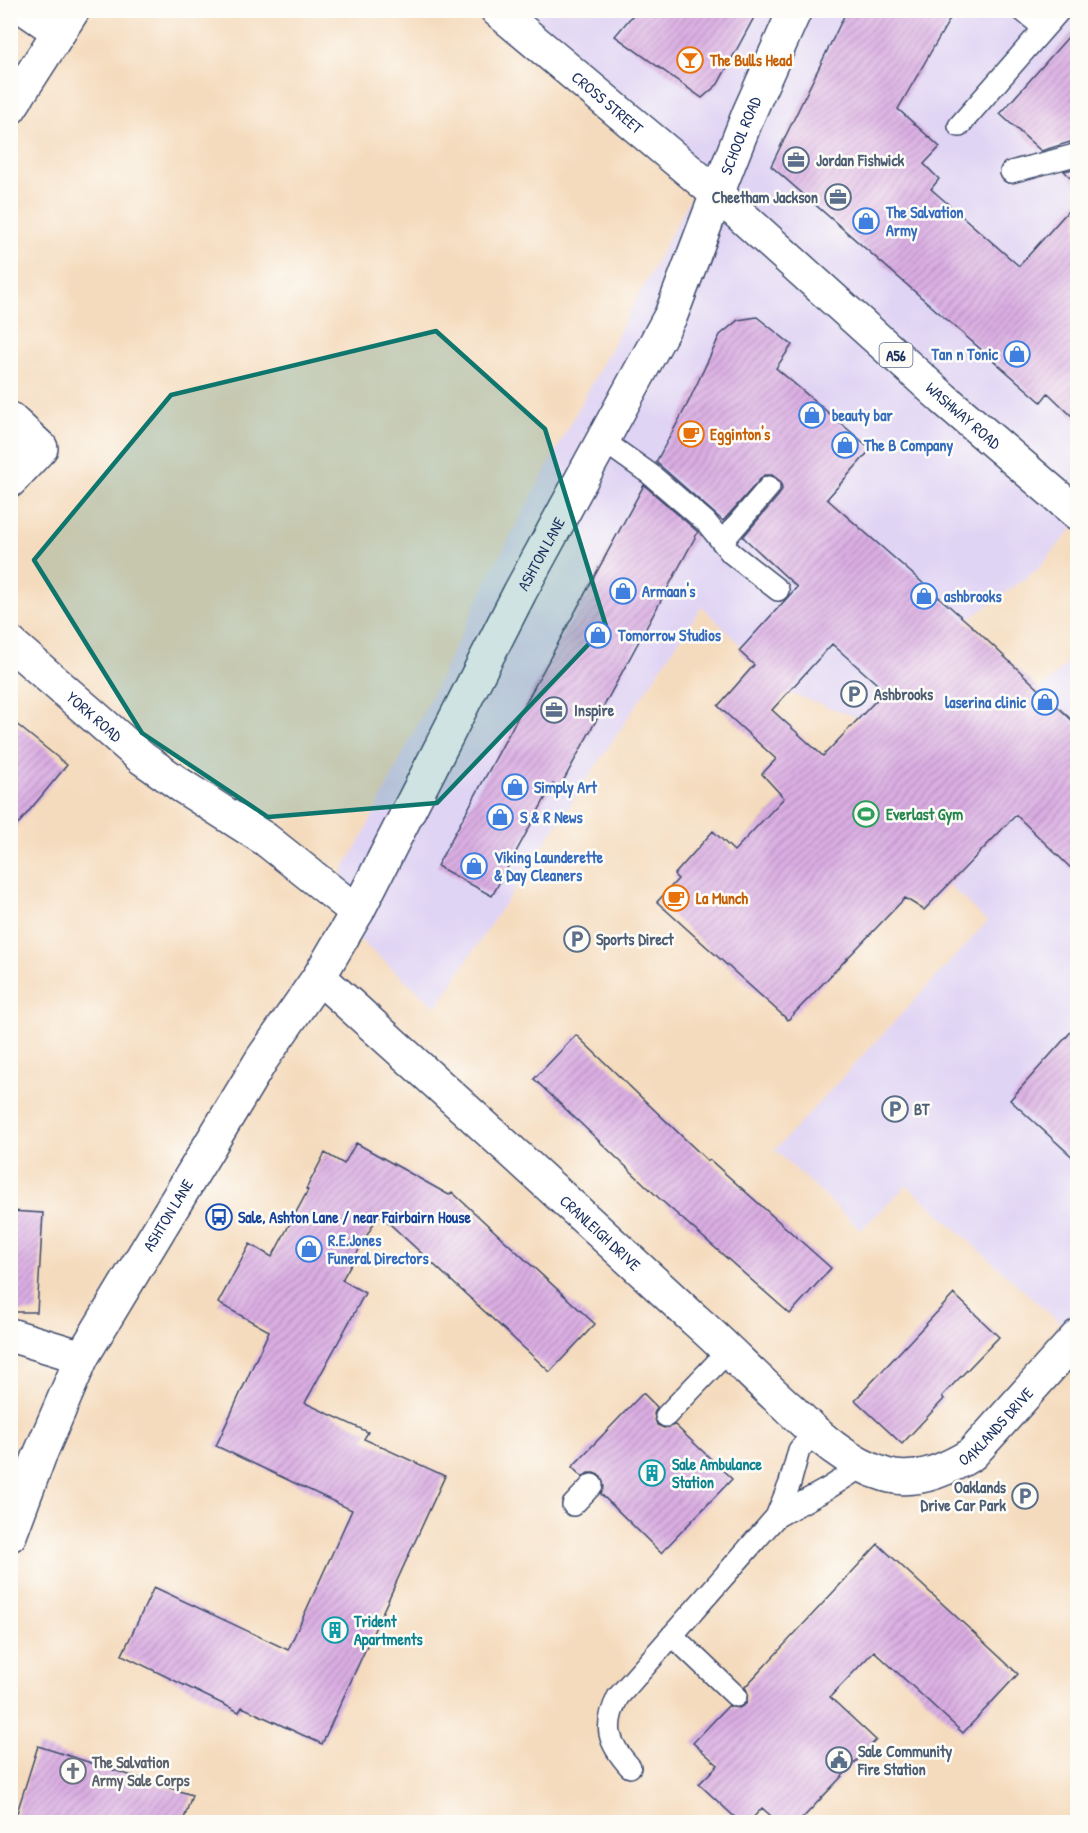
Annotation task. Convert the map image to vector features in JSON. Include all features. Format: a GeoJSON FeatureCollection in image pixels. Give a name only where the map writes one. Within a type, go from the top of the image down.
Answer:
{"type":"FeatureCollection","features":[{"type":"Feature","properties":{"kind":"main road"},"geometry":{"type":"LineString","coordinates":[[10,108],[66,21],[27,10]]}},
{"type":"Feature","properties":{"kind":"main road","name":"CROSS STREET"},"geometry":{"type":"LineString","coordinates":[[497,10],[717,195]]}},
{"type":"Feature","properties":{"kind":"main road","name":"SCHOOL ROAD"},"geometry":{"type":"LineString","coordinates":[[717,195],[749,113],[795,10]]}},
{"type":"Feature","properties":{"kind":"main road","name":"ASHTON LANE"},"geometry":{"type":"LineString","coordinates":[[10,1535],[39,1457],[82,1357],[262,1059],[319,977],[357,912],[477,674],[675,305],[717,195]]}},
{"type":"Feature","properties":{"kind":"main road","name":"WASHWAY ROAD"},"geometry":{"type":"LineString","coordinates":[[717,195],[944,399],[1077,514]]}},
{"type":"Feature","properties":{"kind":"main road"},"geometry":{"type":"LineString","coordinates":[[10,419],[41,448],[10,481]]}},
{"type":"Feature","properties":{"kind":"main road","name":"YORK ROAD"},"geometry":{"type":"LineString","coordinates":[[10,643],[142,758],[265,839],[357,912]]}},
{"type":"Feature","properties":{"kind":"main road","name":"CRANLEIGH DRIVE"},"geometry":{"type":"LineString","coordinates":[[319,977],[464,1106],[729,1350],[814,1432],[836,1450],[876,1471]]}},
{"type":"Feature","properties":{"kind":"main road"},"geometry":{"type":"LineString","coordinates":[[10,1335],[82,1357]]}},
{"type":"Feature","properties":{"kind":"main road","name":"OAKLANDS DRIVE"},"geometry":{"type":"LineString","coordinates":[[876,1471],[929,1474],[949,1468],[972,1454],[1077,1336]]}},
{"type":"Feature","properties":{"kind":"lane"},"geometry":{"type":"LineString","coordinates":[[1022,10],[1044,28]]}},
{"type":"Feature","properties":{"kind":"lane"},"geometry":{"type":"LineString","coordinates":[[959,126],[1060,10]]}},
{"type":"Feature","properties":{"kind":"lane"},"geometry":{"type":"LineString","coordinates":[[1011,172],[1075,155],[1077,152]]}},
{"type":"Feature","properties":{"kind":"lane"},"geometry":{"type":"LineString","coordinates":[[602,440],[650,474],[706,522],[731,553],[778,590]]}},
{"type":"Feature","properties":{"kind":"lane"},"geometry":{"type":"LineString","coordinates":[[722,542],[769,488]]}},
{"type":"Feature","properties":{"kind":"lane"},"geometry":{"type":"LineString","coordinates":[[666,1416],[729,1350]]}},
{"type":"Feature","properties":{"kind":"lane"},"geometry":{"type":"LineString","coordinates":[[630,1767],[615,1751],[611,1741],[609,1726],[611,1712],[618,1697],[776,1517],[790,1483],[799,1450],[814,1432]]}},
{"type":"Feature","properties":{"kind":"lane"},"geometry":{"type":"LineString","coordinates":[[776,1517],[827,1489],[876,1471]]}},
{"type":"Feature","properties":{"kind":"lane"},"geometry":{"type":"LineString","coordinates":[[573,1505],[592,1485]]}},
{"type":"Feature","properties":{"kind":"lane"},"geometry":{"type":"LineString","coordinates":[[672,1635],[736,1696]]}},
{"type":"Feature","properties":{"kind":"highlighted area"},"geometry":{"type":"Polygon","coordinates":[[[436,331],[545,429],[606,626],[437,803],[268,817],[142,733],[34,560],[171,395],[436,331]]]}},
{"type":"Feature","properties":{"kind":"shaded area"},"geometry":{"type":"Polygon","coordinates":[[[504,11],[1077,11],[1077,523],[1038,569],[967,621],[871,724],[786,692],[702,606],[436,1007],[335,918],[344,867],[360,842],[494,567],[700,180],[504,11]]]}},
{"type":"Feature","properties":{"kind":"shaded area"},"geometry":{"type":"Polygon","coordinates":[[[1077,652],[1077,1306],[1061,1324],[907,1185],[861,1230],[775,1150],[987,922],[949,885],[980,852],[951,786],[1077,652]]]}},
{"type":"Feature","properties":{"kind":"building","name":"The Bulls Head"},"geometry":{"type":"Polygon","coordinates":[[[637,10],[758,10],[718,84],[702,98],[615,36],[637,10]]]}},
{"type":"Feature","properties":{"kind":"building"},"geometry":{"type":"Polygon","coordinates":[[[847,10],[955,10],[898,109],[940,147],[924,164],[939,179],[931,189],[1019,266],[1077,201],[1077,421],[1048,393],[1041,402],[771,166],[847,10]]]}},
{"type":"Feature","properties":{"kind":"building"},"geometry":{"type":"Polygon","coordinates":[[[1077,27],[1077,140],[1041,151],[1000,114],[1077,27]]]}},
{"type":"Feature","properties":{"kind":"building"},"geometry":{"type":"Polygon","coordinates":[[[1077,168],[1077,184],[1064,171],[1077,168]]]}},
{"type":"Feature","properties":{"kind":"building"},"geometry":{"type":"Polygon","coordinates":[[[757,317],[792,345],[776,368],[871,449],[827,499],[973,627],[1077,725],[1077,874],[1016,815],[924,910],[905,898],[788,1020],[657,902],[678,879],[674,875],[713,831],[734,851],[784,798],[762,774],[776,759],[718,706],[754,665],[739,651],[797,587],[743,537],[779,495],[782,489],[781,482],[772,475],[764,475],[723,521],[656,462],[687,405],[720,335],[738,320],[757,317]],[[832,644],[772,710],[823,756],[885,691],[832,644]]]}},
{"type":"Feature","properties":{"kind":"building"},"geometry":{"type":"Polygon","coordinates":[[[644,485],[698,532],[560,787],[553,784],[492,896],[437,866],[644,485]]]}},
{"type":"Feature","properties":{"kind":"building"},"geometry":{"type":"Polygon","coordinates":[[[10,719],[67,765],[10,834],[10,719]]]}},
{"type":"Feature","properties":{"kind":"building"},"geometry":{"type":"Polygon","coordinates":[[[1077,1025],[1077,1161],[1010,1100],[1077,1025]]]}},
{"type":"Feature","properties":{"kind":"building"},"geometry":{"type":"Polygon","coordinates":[[[576,1035],[708,1161],[710,1160],[831,1268],[790,1314],[661,1200],[534,1079],[576,1035]]]}},
{"type":"Feature","properties":{"kind":"building"},"geometry":{"type":"Polygon","coordinates":[[[356,1143],[449,1195],[452,1192],[595,1324],[550,1372],[379,1214],[342,1280],[365,1293],[305,1403],[368,1432],[364,1439],[445,1476],[322,1744],[242,1707],[239,1712],[122,1655],[154,1587],[288,1650],[352,1510],[216,1446],[269,1331],[218,1303],[250,1244],[272,1257],[325,1153],[344,1164],[356,1143]]]}},
{"type":"Feature","properties":{"kind":"building"},"geometry":{"type":"Polygon","coordinates":[[[10,1211],[43,1213],[37,1312],[10,1312],[10,1211]]]}},
{"type":"Feature","properties":{"kind":"building"},"geometry":{"type":"Polygon","coordinates":[[[954,1294],[999,1337],[942,1396],[944,1399],[902,1444],[855,1400],[954,1294]]]}},
{"type":"Feature","properties":{"kind":"building","name":"Sale Ambulance Station"},"geometry":{"type":"Polygon","coordinates":[[[643,1393],[657,1407],[654,1414],[657,1425],[664,1428],[675,1425],[732,1479],[661,1553],[601,1494],[604,1487],[601,1476],[588,1473],[582,1477],[572,1467],[643,1393]]]}},
{"type":"Feature","properties":{"kind":"building"},"geometry":{"type":"Polygon","coordinates":[[[878,1544],[1018,1674],[963,1733],[874,1651],[830,1697],[876,1740],[799,1822],[778,1822],[762,1808],[749,1822],[740,1822],[699,1784],[718,1765],[693,1743],[728,1706],[739,1708],[746,1704],[748,1693],[745,1687],[878,1544]]]}},
{"type":"Feature","properties":{"kind":"building","name":"The Salvation Army Sale Corps"},"geometry":{"type":"Polygon","coordinates":[[[38,1746],[192,1795],[183,1822],[14,1822],[38,1746]]]}},
{"type":"Feature","properties":{"kind":"place","name":"The Bulls Head"},"geometry":{"type":"Point","coordinates":[690,60]}},
{"type":"Feature","properties":{"kind":"place","name":"Jordan Fishwick"},"geometry":{"type":"Point","coordinates":[796,160]}},
{"type":"Feature","properties":{"kind":"place","name":"Cheetham Jackson"},"geometry":{"type":"Point","coordinates":[838,197]}},
{"type":"Feature","properties":{"kind":"place","name":"The Salvation Army"},"geometry":{"type":"Point","coordinates":[866,221]}},
{"type":"Feature","properties":{"kind":"place","name":"Tan n Tonic"},"geometry":{"type":"Point","coordinates":[1017,354]}},
{"type":"Feature","properties":{"kind":"place","name":"beauty bar"},"geometry":{"type":"Point","coordinates":[812,415]}},
{"type":"Feature","properties":{"kind":"place","name":"Egginton's"},"geometry":{"type":"Point","coordinates":[691,434]}},
{"type":"Feature","properties":{"kind":"place","name":"The B Company"},"geometry":{"type":"Point","coordinates":[845,445]}},
{"type":"Feature","properties":{"kind":"place","name":"Armaan's"},"geometry":{"type":"Point","coordinates":[623,591]}},
{"type":"Feature","properties":{"kind":"place","name":"ashbrooks"},"geometry":{"type":"Point","coordinates":[924,596]}},
{"type":"Feature","properties":{"kind":"place","name":"Tomorrow Studios"},"geometry":{"type":"Point","coordinates":[598,635]}},
{"type":"Feature","properties":{"kind":"place","name":"Ashbrooks"},"geometry":{"type":"Point","coordinates":[854,694]}},
{"type":"Feature","properties":{"kind":"place","name":"laserina clinic"},"geometry":{"type":"Point","coordinates":[1045,702]}},
{"type":"Feature","properties":{"kind":"place","name":"Inspire"},"geometry":{"type":"Point","coordinates":[554,710]}},
{"type":"Feature","properties":{"kind":"place","name":"Simply Art"},"geometry":{"type":"Point","coordinates":[515,787]}},
{"type":"Feature","properties":{"kind":"place","name":"Everlast Gym"},"geometry":{"type":"Point","coordinates":[866,814]}},
{"type":"Feature","properties":{"kind":"place","name":"S & R News"},"geometry":{"type":"Point","coordinates":[500,817]}},
{"type":"Feature","properties":{"kind":"place","name":"Viking Launderette & Day Cleaners"},"geometry":{"type":"Point","coordinates":[474,866]}},
{"type":"Feature","properties":{"kind":"place","name":"La Munch"},"geometry":{"type":"Point","coordinates":[676,898]}},
{"type":"Feature","properties":{"kind":"place","name":"Sports Direct"},"geometry":{"type":"Point","coordinates":[577,939]}},
{"type":"Feature","properties":{"kind":"place","name":"BT"},"geometry":{"type":"Point","coordinates":[895,1109]}},
{"type":"Feature","properties":{"kind":"place","name":"Sale, Ashton Lane / near Fairbairn House"},"geometry":{"type":"Point","coordinates":[219,1217]}},
{"type":"Feature","properties":{"kind":"place","name":"R.E.Jones Funeral Directors"},"geometry":{"type":"Point","coordinates":[309,1249]}},
{"type":"Feature","properties":{"kind":"place","name":"Sale Ambulance Station"},"geometry":{"type":"Point","coordinates":[652,1473]}},
{"type":"Feature","properties":{"kind":"place","name":"Oaklands Drive Car Park"},"geometry":{"type":"Point","coordinates":[1025,1496]}},
{"type":"Feature","properties":{"kind":"place","name":"Trident Apartments"},"geometry":{"type":"Point","coordinates":[335,1630]}},
{"type":"Feature","properties":{"kind":"place","name":"Sale Community Fire Station"},"geometry":{"type":"Point","coordinates":[839,1760]}},
{"type":"Feature","properties":{"kind":"place","name":"The Salvation Army Sale Corps"},"geometry":{"type":"Point","coordinates":[73,1771]}}]}
